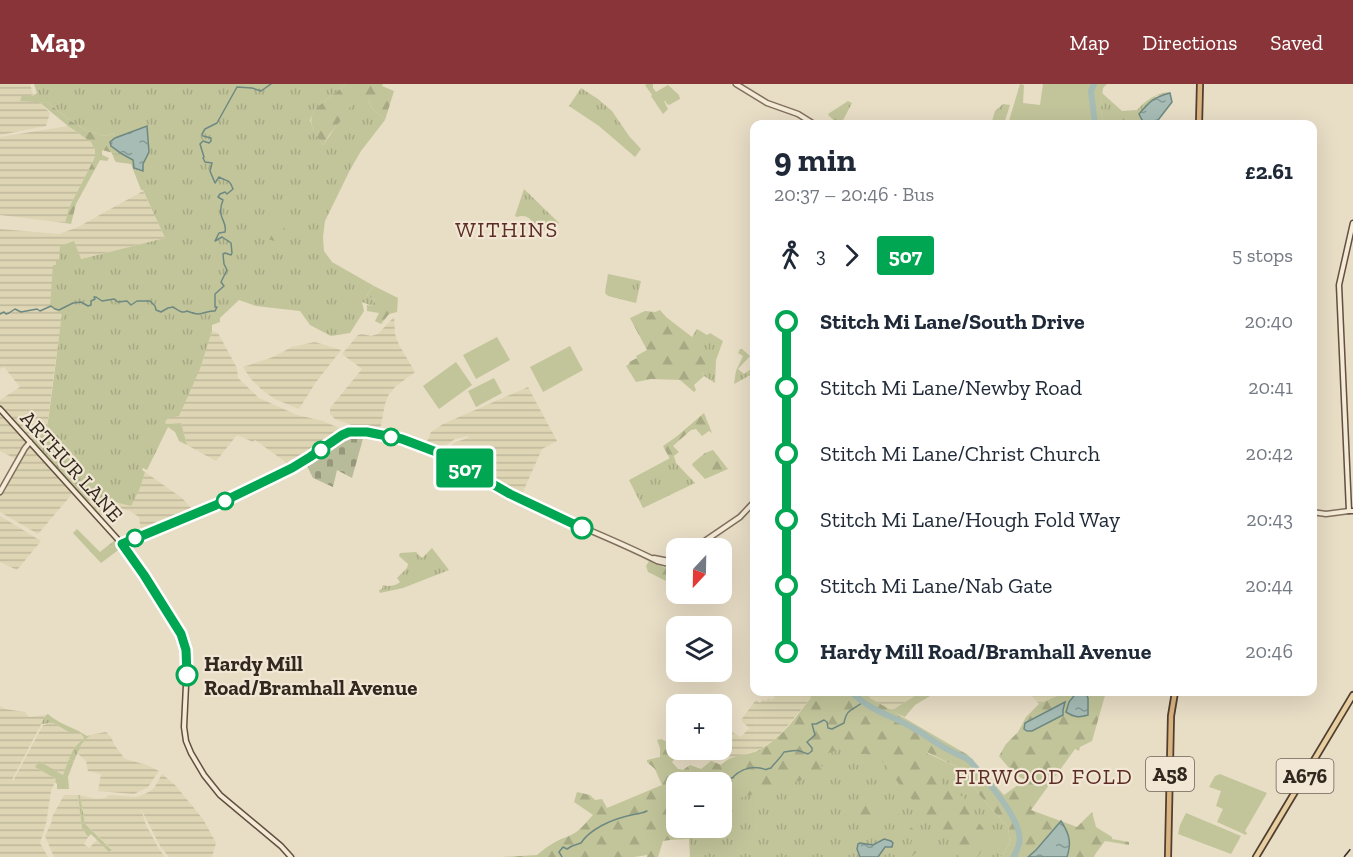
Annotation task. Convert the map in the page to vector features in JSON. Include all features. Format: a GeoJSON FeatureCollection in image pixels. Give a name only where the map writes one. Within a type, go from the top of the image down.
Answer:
{"type":"FeatureCollection","features":[{"type":"Feature","properties":{"kind":"highway"},"geometry":{"type":"LineString","coordinates":[[1199,120],[1200,84]]}},
{"type":"Feature","properties":{"kind":"highway","name":"A58"},"geometry":{"type":"LineString","coordinates":[[1168,857],[1171,716],[1174,696]]}},
{"type":"Feature","properties":{"kind":"main road","name":"A676"},"geometry":{"type":"LineString","coordinates":[[1256,857],[1353,695]]}},
{"type":"Feature","properties":{"kind":"street"},"geometry":{"type":"LineString","coordinates":[[736,84],[767,103],[798,114],[808,120]]}},
{"type":"Feature","properties":{"kind":"street"},"geometry":{"type":"LineString","coordinates":[[1317,513],[1351,511],[1339,285],[1353,223]]}},
{"type":"Feature","properties":{"kind":"street","name":"ARTHUR LANE"},"geometry":{"type":"LineString","coordinates":[[0,409],[122,544],[178,628],[183,638],[187,664],[184,727],[186,741],[194,759],[220,795],[291,857]]}},
{"type":"Feature","properties":{"kind":"street"},"geometry":{"type":"LineString","coordinates":[[122,544],[216,505],[292,468],[342,435],[354,431],[402,439],[430,449],[513,496],[666,563]]}},
{"type":"Feature","properties":{"kind":"street"},"geometry":{"type":"LineString","coordinates":[[0,492],[30,442]]}},
{"type":"Feature","properties":{"kind":"street"},"geometry":{"type":"LineString","coordinates":[[709,538],[740,517],[750,506]]}},
{"type":"Feature","properties":{"kind":"shaded area"},"geometry":{"type":"Polygon","coordinates":[[[0,84],[30,84],[33,95],[20,101],[39,102],[50,113],[46,126],[0,135],[0,84]]]}},
{"type":"Feature","properties":{"kind":"shaded area"},"geometry":{"type":"Polygon","coordinates":[[[68,126],[91,142],[95,150],[95,157],[69,208],[65,223],[0,215],[0,137],[68,126]]]}},
{"type":"Feature","properties":{"kind":"shaded area"},"geometry":{"type":"Polygon","coordinates":[[[143,191],[165,238],[80,259],[74,241],[47,430],[32,439],[0,405],[0,400],[20,387],[4,367],[0,369],[0,229],[59,234],[78,227],[143,191]]]}},
{"type":"Feature","properties":{"kind":"shaded area"},"geometry":{"type":"Polygon","coordinates":[[[394,317],[395,334],[399,345],[415,372],[389,394],[380,430],[335,419],[330,414],[330,408],[362,369],[342,354],[358,335],[378,334],[394,317]]]}},
{"type":"Feature","properties":{"kind":"shaded area"},"geometry":{"type":"Polygon","coordinates":[[[212,331],[218,333],[237,368],[238,378],[259,398],[297,415],[323,421],[341,429],[301,458],[291,459],[287,463],[255,440],[253,442],[237,435],[216,461],[187,445],[181,423],[164,423],[200,369],[212,331]]]}},
{"type":"Feature","properties":{"kind":"shaded area"},"geometry":{"type":"Polygon","coordinates":[[[315,342],[341,350],[316,382],[299,409],[275,399],[262,390],[243,367],[273,357],[292,347],[315,342]]]}},
{"type":"Feature","properties":{"kind":"shaded area"},"geometry":{"type":"Polygon","coordinates":[[[528,387],[557,441],[542,449],[522,494],[479,473],[442,451],[468,436],[455,439],[439,450],[426,444],[431,432],[443,424],[528,387]]]}},
{"type":"Feature","properties":{"kind":"shaded area"},"geometry":{"type":"Polygon","coordinates":[[[0,411],[27,441],[16,459],[0,451],[0,411]]]}},
{"type":"Feature","properties":{"kind":"shaded area"},"geometry":{"type":"Polygon","coordinates":[[[31,447],[72,494],[38,534],[0,512],[0,497],[28,448],[31,447]]]}},
{"type":"Feature","properties":{"kind":"shaded area"},"geometry":{"type":"Polygon","coordinates":[[[145,472],[182,498],[193,510],[141,531],[139,517],[130,511],[113,505],[101,515],[88,501],[91,496],[140,488],[145,472]]]}},
{"type":"Feature","properties":{"kind":"shaded area"},"geometry":{"type":"Polygon","coordinates":[[[0,516],[41,541],[17,570],[0,562],[0,516]]]}},
{"type":"Feature","properties":{"kind":"shaded area"},"geometry":{"type":"Polygon","coordinates":[[[775,696],[810,696],[811,698],[777,738],[759,750],[732,758],[732,732],[741,737],[749,728],[741,720],[756,700],[760,703],[763,699],[766,701],[768,698],[772,700],[775,696]]]}},
{"type":"Feature","properties":{"kind":"shaded area"},"geometry":{"type":"Polygon","coordinates":[[[869,696],[915,696],[891,711],[869,696]]]}},
{"type":"Feature","properties":{"kind":"shaded area"},"geometry":{"type":"Polygon","coordinates":[[[1032,696],[1057,696],[1039,704],[1032,696]]]}},
{"type":"Feature","properties":{"kind":"shaded area"},"geometry":{"type":"Polygon","coordinates":[[[0,706],[25,712],[29,717],[46,715],[13,781],[43,725],[53,723],[69,732],[80,732],[84,738],[74,748],[63,775],[39,761],[35,767],[56,779],[51,791],[46,824],[40,843],[48,857],[0,857],[0,706]]]}},
{"type":"Feature","properties":{"kind":"shaded area"},"geometry":{"type":"Polygon","coordinates":[[[106,732],[125,759],[159,771],[148,787],[134,794],[98,791],[101,774],[88,771],[86,761],[77,753],[90,735],[106,732]]]}},
{"type":"Feature","properties":{"kind":"shaded area"},"geometry":{"type":"Polygon","coordinates":[[[162,774],[175,785],[203,819],[216,843],[212,857],[169,857],[160,846],[141,809],[146,825],[165,857],[54,857],[45,836],[64,795],[78,795],[82,828],[88,837],[84,844],[89,848],[97,840],[110,852],[112,849],[85,824],[80,795],[96,799],[109,795],[137,797],[154,788],[162,774]]]}},
{"type":"Feature","properties":{"kind":"green space"},"geometry":{"type":"Polygon","coordinates":[[[34,84],[346,84],[315,109],[310,120],[323,145],[355,99],[368,99],[371,107],[385,120],[361,151],[350,170],[325,221],[323,237],[324,251],[332,262],[374,286],[367,295],[375,300],[372,306],[362,302],[364,311],[350,333],[331,336],[310,325],[300,311],[256,306],[239,300],[220,318],[220,322],[212,325],[200,369],[179,416],[168,418],[165,422],[166,424],[181,423],[187,445],[179,441],[175,432],[168,427],[147,470],[143,468],[142,470],[145,472],[131,506],[91,496],[88,501],[100,516],[32,439],[47,430],[62,314],[50,307],[53,265],[59,261],[60,246],[74,241],[81,259],[165,238],[131,164],[116,162],[112,153],[116,153],[115,149],[143,164],[149,152],[147,127],[115,138],[114,133],[106,136],[87,131],[48,103],[20,101],[22,95],[32,96],[37,93],[34,84]]]}},
{"type":"Feature","properties":{"kind":"green space"},"geometry":{"type":"Polygon","coordinates":[[[346,84],[383,84],[382,86],[394,91],[385,120],[371,107],[368,99],[355,99],[347,111],[347,120],[342,119],[323,145],[311,124],[312,114],[346,84]]]}},
{"type":"Feature","properties":{"kind":"green space"},"geometry":{"type":"Polygon","coordinates":[[[653,84],[656,92],[668,85],[679,95],[680,99],[669,105],[664,101],[668,109],[663,114],[645,85],[653,84]]]}},
{"type":"Feature","properties":{"kind":"green space"},"geometry":{"type":"Polygon","coordinates":[[[1020,84],[1024,85],[1023,103],[1040,105],[1043,84],[1107,84],[1103,88],[1102,120],[1009,120],[1020,84]]]}},
{"type":"Feature","properties":{"kind":"green space"},"geometry":{"type":"Polygon","coordinates":[[[581,88],[612,111],[641,149],[635,157],[599,126],[569,106],[581,88]]]}},
{"type":"Feature","properties":{"kind":"green space"},"geometry":{"type":"Polygon","coordinates":[[[1102,93],[1122,111],[1137,110],[1144,103],[1159,94],[1170,93],[1156,96],[1143,120],[1102,120],[1102,93]]]}},
{"type":"Feature","properties":{"kind":"green space"},"geometry":{"type":"Polygon","coordinates":[[[848,101],[852,103],[843,120],[834,120],[828,114],[848,101]]]}},
{"type":"Feature","properties":{"kind":"green space"},"geometry":{"type":"Polygon","coordinates":[[[39,102],[48,103],[87,131],[106,136],[114,133],[115,138],[110,142],[117,154],[102,150],[102,155],[109,158],[107,161],[100,160],[76,204],[71,224],[65,223],[69,208],[95,157],[95,150],[91,142],[39,102]]]}},
{"type":"Feature","properties":{"kind":"green space"},"geometry":{"type":"Polygon","coordinates":[[[1003,104],[1010,105],[1005,120],[992,120],[995,111],[1003,104]]]}},
{"type":"Feature","properties":{"kind":"green space"},"geometry":{"type":"Polygon","coordinates":[[[524,189],[559,223],[535,234],[532,231],[533,224],[530,219],[515,216],[524,189]]]}},
{"type":"Feature","properties":{"kind":"green space"},"geometry":{"type":"Polygon","coordinates":[[[274,214],[287,232],[282,243],[264,238],[263,230],[274,214]]]}},
{"type":"Feature","properties":{"kind":"green space"},"geometry":{"type":"Polygon","coordinates":[[[608,274],[641,281],[636,303],[608,296],[605,293],[608,274]]]}},
{"type":"Feature","properties":{"kind":"green space"},"geometry":{"type":"Polygon","coordinates":[[[374,286],[398,298],[397,312],[389,314],[381,324],[375,321],[379,313],[367,311],[367,305],[372,306],[375,300],[367,295],[374,286]]]}},
{"type":"Feature","properties":{"kind":"green space"},"geometry":{"type":"Polygon","coordinates":[[[660,310],[692,337],[692,352],[704,356],[706,367],[702,373],[704,376],[694,385],[696,390],[694,392],[680,380],[651,379],[636,382],[626,366],[637,358],[636,356],[647,350],[630,318],[645,311],[660,310]]]}},
{"type":"Feature","properties":{"kind":"green space"},"geometry":{"type":"Polygon","coordinates":[[[697,329],[707,335],[710,333],[723,341],[716,360],[715,383],[704,376],[692,352],[692,337],[697,329]]]}},
{"type":"Feature","properties":{"kind":"green space"},"geometry":{"type":"Polygon","coordinates":[[[497,337],[510,360],[476,379],[463,355],[497,337]]]}},
{"type":"Feature","properties":{"kind":"green space"},"geometry":{"type":"Polygon","coordinates":[[[570,346],[583,370],[543,392],[530,367],[570,346]]]}},
{"type":"Feature","properties":{"kind":"green space"},"geometry":{"type":"Polygon","coordinates":[[[742,349],[750,356],[738,369],[744,374],[750,370],[750,375],[734,384],[736,371],[743,356],[738,353],[742,349]]]}},
{"type":"Feature","properties":{"kind":"green space"},"geometry":{"type":"Polygon","coordinates":[[[456,362],[472,385],[439,409],[423,386],[456,362]]]}},
{"type":"Feature","properties":{"kind":"green space"},"geometry":{"type":"Polygon","coordinates":[[[494,378],[502,393],[476,407],[468,391],[494,378]]]}},
{"type":"Feature","properties":{"kind":"green space"},"geometry":{"type":"Polygon","coordinates":[[[704,413],[712,433],[709,431],[702,436],[696,429],[691,430],[673,446],[679,452],[670,459],[663,446],[704,413]]]}},
{"type":"Feature","properties":{"kind":"green space"},"geometry":{"type":"Polygon","coordinates":[[[353,435],[364,435],[352,478],[337,470],[333,487],[313,478],[306,464],[353,435]]]}},
{"type":"Feature","properties":{"kind":"green space"},"geometry":{"type":"Polygon","coordinates":[[[713,450],[728,469],[705,479],[692,465],[705,453],[713,450]]]}},
{"type":"Feature","properties":{"kind":"green space"},"geometry":{"type":"Polygon","coordinates":[[[674,456],[676,463],[695,483],[643,508],[629,480],[674,456]]]}},
{"type":"Feature","properties":{"kind":"green space"},"geometry":{"type":"Polygon","coordinates":[[[77,529],[100,552],[115,540],[121,548],[101,563],[73,533],[77,529]]]}},
{"type":"Feature","properties":{"kind":"green space"},"geometry":{"type":"Polygon","coordinates":[[[432,548],[449,570],[403,588],[380,593],[379,590],[383,585],[392,586],[400,582],[397,578],[407,568],[408,564],[399,556],[400,553],[416,552],[422,558],[432,548]]]}},
{"type":"Feature","properties":{"kind":"green space"},"geometry":{"type":"Polygon","coordinates":[[[649,561],[666,568],[666,581],[648,572],[646,566],[649,561]]]}},
{"type":"Feature","properties":{"kind":"green space"},"geometry":{"type":"Polygon","coordinates":[[[810,696],[869,696],[968,755],[1004,795],[1025,780],[1014,774],[999,756],[1006,744],[1018,732],[1026,717],[1039,704],[1057,696],[1074,696],[1069,702],[1088,698],[1087,696],[1105,696],[1092,741],[1080,747],[1079,751],[1075,749],[1031,810],[1077,827],[1092,812],[1096,827],[1112,839],[1129,842],[1129,845],[1105,841],[1094,857],[1067,857],[1070,849],[1036,850],[1028,857],[1001,857],[1010,843],[1008,827],[981,797],[961,769],[927,752],[934,775],[941,781],[944,788],[952,790],[970,804],[973,815],[986,833],[986,844],[978,857],[959,857],[953,843],[921,813],[921,809],[916,809],[911,798],[879,759],[873,755],[857,755],[861,741],[858,740],[823,755],[820,764],[823,768],[802,780],[732,800],[732,787],[768,773],[768,771],[732,779],[732,772],[666,772],[666,838],[670,838],[670,840],[663,841],[658,857],[647,857],[647,855],[634,857],[503,857],[537,855],[553,843],[580,829],[593,815],[574,802],[577,792],[590,795],[595,800],[602,799],[607,808],[662,785],[655,769],[647,762],[647,760],[660,757],[657,740],[666,741],[666,760],[674,760],[672,762],[678,769],[683,770],[690,765],[701,769],[711,761],[721,765],[736,757],[761,750],[789,726],[810,696]],[[1065,703],[1027,731],[1032,731],[1063,715],[1065,703]]]}},
{"type":"Feature","properties":{"kind":"green space"},"geometry":{"type":"Polygon","coordinates":[[[915,696],[930,696],[915,705],[905,717],[891,711],[915,696]]]}},
{"type":"Feature","properties":{"kind":"green space"},"geometry":{"type":"Polygon","coordinates":[[[811,698],[961,769],[981,797],[1008,827],[1010,843],[1001,857],[690,857],[689,839],[670,840],[670,838],[732,838],[732,772],[700,772],[711,761],[721,765],[728,760],[756,751],[776,739],[811,698]]]}},
{"type":"Feature","properties":{"kind":"green space"},"geometry":{"type":"Polygon","coordinates":[[[48,714],[57,721],[77,730],[87,736],[90,735],[81,745],[74,761],[69,759],[74,748],[84,738],[80,732],[69,732],[53,723],[41,724],[48,714]]]}},
{"type":"Feature","properties":{"kind":"green space"},"geometry":{"type":"Polygon","coordinates":[[[69,759],[74,761],[68,777],[69,789],[57,789],[56,779],[35,767],[39,761],[63,775],[69,759]]]}},
{"type":"Feature","properties":{"kind":"green space"},"geometry":{"type":"Polygon","coordinates":[[[1220,774],[1267,793],[1245,831],[1246,835],[1217,822],[1223,809],[1216,806],[1221,791],[1209,787],[1215,776],[1220,774]]]}},
{"type":"Feature","properties":{"kind":"green space"},"geometry":{"type":"Polygon","coordinates":[[[870,794],[873,805],[882,812],[878,832],[869,832],[868,824],[852,815],[843,818],[840,815],[840,812],[870,794]]]}},
{"type":"Feature","properties":{"kind":"green space"},"geometry":{"type":"Polygon","coordinates":[[[78,795],[80,795],[85,824],[112,850],[109,852],[91,834],[88,837],[82,828],[78,795]]]}},
{"type":"Feature","properties":{"kind":"green space"},"geometry":{"type":"Polygon","coordinates":[[[1186,813],[1241,836],[1231,854],[1178,834],[1186,813]]]}},
{"type":"Feature","properties":{"kind":"green space"},"geometry":{"type":"Polygon","coordinates":[[[899,814],[936,857],[920,857],[918,851],[911,857],[903,857],[911,844],[912,835],[897,815],[899,814]]]}},
{"type":"Feature","properties":{"kind":"water"},"geometry":{"type":"Polygon","coordinates":[[[1170,93],[1172,102],[1158,120],[1142,120],[1139,114],[1156,98],[1170,93]]]}},
{"type":"Feature","properties":{"kind":"water"},"geometry":{"type":"Polygon","coordinates":[[[147,126],[149,152],[143,164],[143,171],[134,168],[133,160],[111,146],[110,142],[147,126]]]}},
{"type":"Feature","properties":{"kind":"water"},"geometry":{"type":"Polygon","coordinates":[[[1074,696],[1087,696],[1088,715],[1076,716],[1066,712],[1074,696]]]}},
{"type":"Feature","properties":{"kind":"water"},"geometry":{"type":"Polygon","coordinates":[[[1065,702],[1063,715],[1032,731],[1024,729],[1025,723],[1065,702]]]}},
{"type":"Feature","properties":{"kind":"water"},"geometry":{"type":"Polygon","coordinates":[[[1061,821],[1069,838],[1067,857],[1028,857],[1036,850],[1061,821]]]}},
{"type":"Feature","properties":{"kind":"water"},"geometry":{"type":"Polygon","coordinates":[[[884,839],[893,843],[892,847],[885,847],[878,857],[860,857],[858,844],[873,845],[884,839]]]}},
{"type":"Feature","properties":{"kind":"waterway"},"geometry":{"type":"LineString","coordinates":[[0,314],[4,312],[6,314],[15,309],[21,312],[37,309],[40,311],[51,306],[59,310],[81,302],[88,306],[91,305],[94,297],[102,301],[114,299],[118,302],[127,301],[131,305],[137,301],[150,301],[156,310],[161,312],[173,307],[182,312],[197,314],[215,311],[217,307],[215,307],[215,294],[224,286],[221,282],[227,270],[223,254],[231,255],[232,253],[231,243],[222,237],[215,241],[219,233],[225,232],[221,212],[223,200],[218,197],[233,189],[229,182],[219,177],[215,183],[210,171],[212,163],[205,162],[200,144],[203,141],[209,143],[211,138],[202,134],[205,129],[217,123],[237,87],[261,91],[271,84]]}},
{"type":"Feature","properties":{"kind":"waterway"},"geometry":{"type":"LineString","coordinates":[[1094,84],[1091,91],[1095,120]]}},
{"type":"Feature","properties":{"kind":"waterway"},"geometry":{"type":"LineString","coordinates":[[856,696],[873,708],[970,761],[1002,800],[1016,824],[1019,844],[1014,857]]}},
{"type":"Feature","properties":{"kind":"waterway"},"geometry":{"type":"LineString","coordinates":[[732,778],[748,768],[766,770],[771,768],[784,752],[796,750],[808,754],[812,748],[807,742],[815,735],[812,724],[824,720],[828,728],[832,729],[844,723],[848,712],[863,702]]}},
{"type":"Feature","properties":{"kind":"waterway"},"geometry":{"type":"LineString","coordinates":[[562,857],[559,852],[563,847],[567,849],[581,843],[601,826],[647,811]]}},
{"type":"Feature","properties":{"kind":"railway"},"geometry":{"type":"LineString","coordinates":[[1344,857],[1353,846]]}},
{"type":"Feature","properties":{"kind":"bus line","name":"507"},"geometry":{"type":"LineString","coordinates":[[187,675],[186,650],[181,634],[122,544],[216,505],[301,464],[345,433],[367,432],[423,446],[510,494],[582,528]]}},
{"type":"Feature","properties":{"kind":"place","name":"Hardy Mill Road/Bramhall Avenue"},"geometry":{"type":"Point","coordinates":[187,675]}},
{"type":"Feature","properties":{"kind":"district","name":"WITHINS"},"geometry":{"type":"Point","coordinates":[507,229]}},
{"type":"Feature","properties":{"kind":"district","name":"FIRWOOD FOLD"},"geometry":{"type":"Point","coordinates":[1044,776]}}]}
